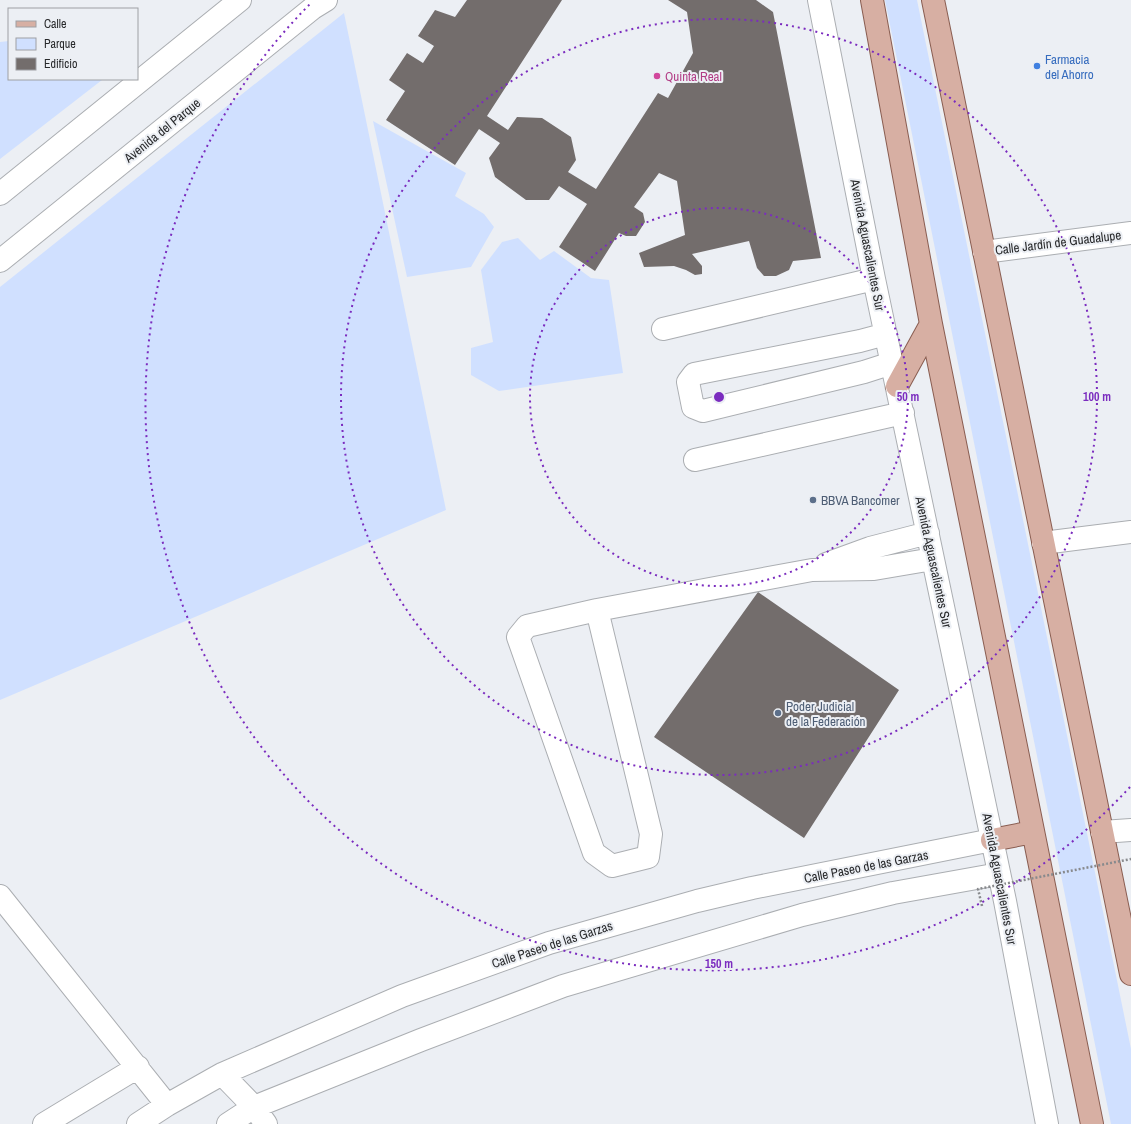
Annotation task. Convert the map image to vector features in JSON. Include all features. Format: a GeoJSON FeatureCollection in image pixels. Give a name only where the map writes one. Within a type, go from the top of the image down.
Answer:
{"type":"FeatureCollection","features":[{"type":"Feature","properties":{"kind":"main road"},"geometry":{"type":"LineString","coordinates":[[872,0],[931,324],[1092,1124]]}},
{"type":"Feature","properties":{"kind":"main road"},"geometry":{"type":"LineString","coordinates":[[933,0],[1131,974]]}},
{"type":"Feature","properties":{"kind":"main road"},"geometry":{"type":"LineString","coordinates":[[897,386],[931,324]]}},
{"type":"Feature","properties":{"kind":"main road"},"geometry":{"type":"LineString","coordinates":[[992,840],[1033,832]]}},
{"type":"Feature","properties":{"kind":"street"},"geometry":{"type":"LineString","coordinates":[[0,194],[240,0]]}},
{"type":"Feature","properties":{"kind":"street","name":"Avenida del Parque"},"geometry":{"type":"LineString","coordinates":[[0,262],[313,8],[326,0]]}},
{"type":"Feature","properties":{"kind":"street","name":"Avenida Aguascalientes Sur"},"geometry":{"type":"LineString","coordinates":[[819,0],[874,278],[999,874],[1047,1124]]}},
{"type":"Feature","properties":{"kind":"street","name":"Calle Jardín de Guadalupe"},"geometry":{"type":"LineString","coordinates":[[984,252],[1131,233]]}},
{"type":"Feature","properties":{"kind":"street"},"geometry":{"type":"LineString","coordinates":[[663,329],[874,278]]}},
{"type":"Feature","properties":{"kind":"street"},"geometry":{"type":"LineString","coordinates":[[886,334],[860,341],[694,374],[688,382],[694,407],[703,412],[864,372],[892,363]]}},
{"type":"Feature","properties":{"kind":"street"},"geometry":{"type":"LineString","coordinates":[[695,460],[903,413]]}},
{"type":"Feature","properties":{"kind":"street"},"geometry":{"type":"LineString","coordinates":[[1043,543],[1131,532]]}},
{"type":"Feature","properties":{"kind":"street"},"geometry":{"type":"LineString","coordinates":[[812,570],[870,548],[928,533]]}},
{"type":"Feature","properties":{"kind":"street"},"geometry":{"type":"LineString","coordinates":[[598,610],[651,834],[648,857],[612,866],[594,852],[518,637],[527,626],[598,610],[812,570],[874,569],[933,559]]}},
{"type":"Feature","properties":{"kind":"street"},"geometry":{"type":"LineString","coordinates":[[1102,832],[1131,830]]}},
{"type":"Feature","properties":{"kind":"street","name":"Calle Paseo de las Garzas"},"geometry":{"type":"LineString","coordinates":[[138,1124],[167,1105],[222,1074],[402,996],[548,943],[697,901],[752,888],[992,840]]}},
{"type":"Feature","properties":{"kind":"street"},"geometry":{"type":"LineString","coordinates":[[228,1124],[260,1115],[414,1043],[563,986],[802,915],[892,893],[999,874]]}},
{"type":"Feature","properties":{"kind":"street"},"geometry":{"type":"LineString","coordinates":[[0,896],[167,1105]]}},
{"type":"Feature","properties":{"kind":"street"},"geometry":{"type":"LineString","coordinates":[[44,1124],[138,1067]]}},
{"type":"Feature","properties":{"kind":"street"},"geometry":{"type":"LineString","coordinates":[[222,1074],[260,1115]]}},
{"type":"Feature","properties":{"kind":"path"},"geometry":{"type":"LineString","coordinates":[[982,906],[978,889],[1131,859]]}},
{"type":"Feature","properties":{"kind":"green space"},"geometry":{"type":"Polygon","coordinates":[[[885,0],[917,0],[1131,1049],[1131,1124],[1111,1124],[885,0]]]}},
{"type":"Feature","properties":{"kind":"green space"},"geometry":{"type":"Polygon","coordinates":[[[344,13],[446,510],[0,700],[0,287],[344,13]]]}},
{"type":"Feature","properties":{"kind":"green space"},"geometry":{"type":"Polygon","coordinates":[[[8,41],[8,80],[102,80],[0,159],[0,42],[8,41]]]}},
{"type":"Feature","properties":{"kind":"green space"},"geometry":{"type":"Polygon","coordinates":[[[373,121],[466,173],[455,196],[484,214],[494,227],[471,267],[407,277],[373,121]]]}},
{"type":"Feature","properties":{"kind":"green space"},"geometry":{"type":"Polygon","coordinates":[[[518,238],[540,260],[554,251],[591,278],[609,280],[623,373],[499,391],[471,375],[471,348],[493,342],[481,270],[502,242],[518,238]]]}},
{"type":"Feature","properties":{"kind":"building"},"geometry":{"type":"Polygon","coordinates":[[[467,0],[562,0],[487,116],[508,130],[517,117],[542,118],[571,137],[576,160],[568,172],[596,189],[658,93],[668,98],[693,53],[687,12],[668,0],[756,0],[773,12],[821,258],[793,261],[789,270],[776,276],[764,276],[757,268],[749,241],[692,254],[702,266],[702,274],[695,275],[674,266],[644,267],[639,253],[685,235],[677,181],[659,173],[634,207],[643,213],[645,222],[636,236],[626,236],[619,233],[595,271],[559,247],[587,204],[559,186],[549,200],[526,200],[495,177],[489,158],[500,143],[479,129],[455,165],[386,120],[405,91],[389,80],[407,53],[423,63],[434,46],[418,36],[435,10],[455,17],[467,0]]]}},
{"type":"Feature","properties":{"kind":"building","name":"Poder Judicial de la Federación"},"geometry":{"type":"Polygon","coordinates":[[[758,592],[899,690],[804,838],[654,737],[758,592]]]}},
{"type":"Feature","properties":{"kind":"place","name":"Farmacia del Ahorro"},"geometry":{"type":"Point","coordinates":[1037,66]}},
{"type":"Feature","properties":{"kind":"place","name":"Quinta Real"},"geometry":{"type":"Point","coordinates":[657,76]}},
{"type":"Feature","properties":{"kind":"place","name":"BBVA Bancomer"},"geometry":{"type":"Point","coordinates":[813,500]}},
{"type":"Feature","properties":{"kind":"place","name":"Poder Judicial de la Federación"},"geometry":{"type":"Point","coordinates":[778,713]}}]}
